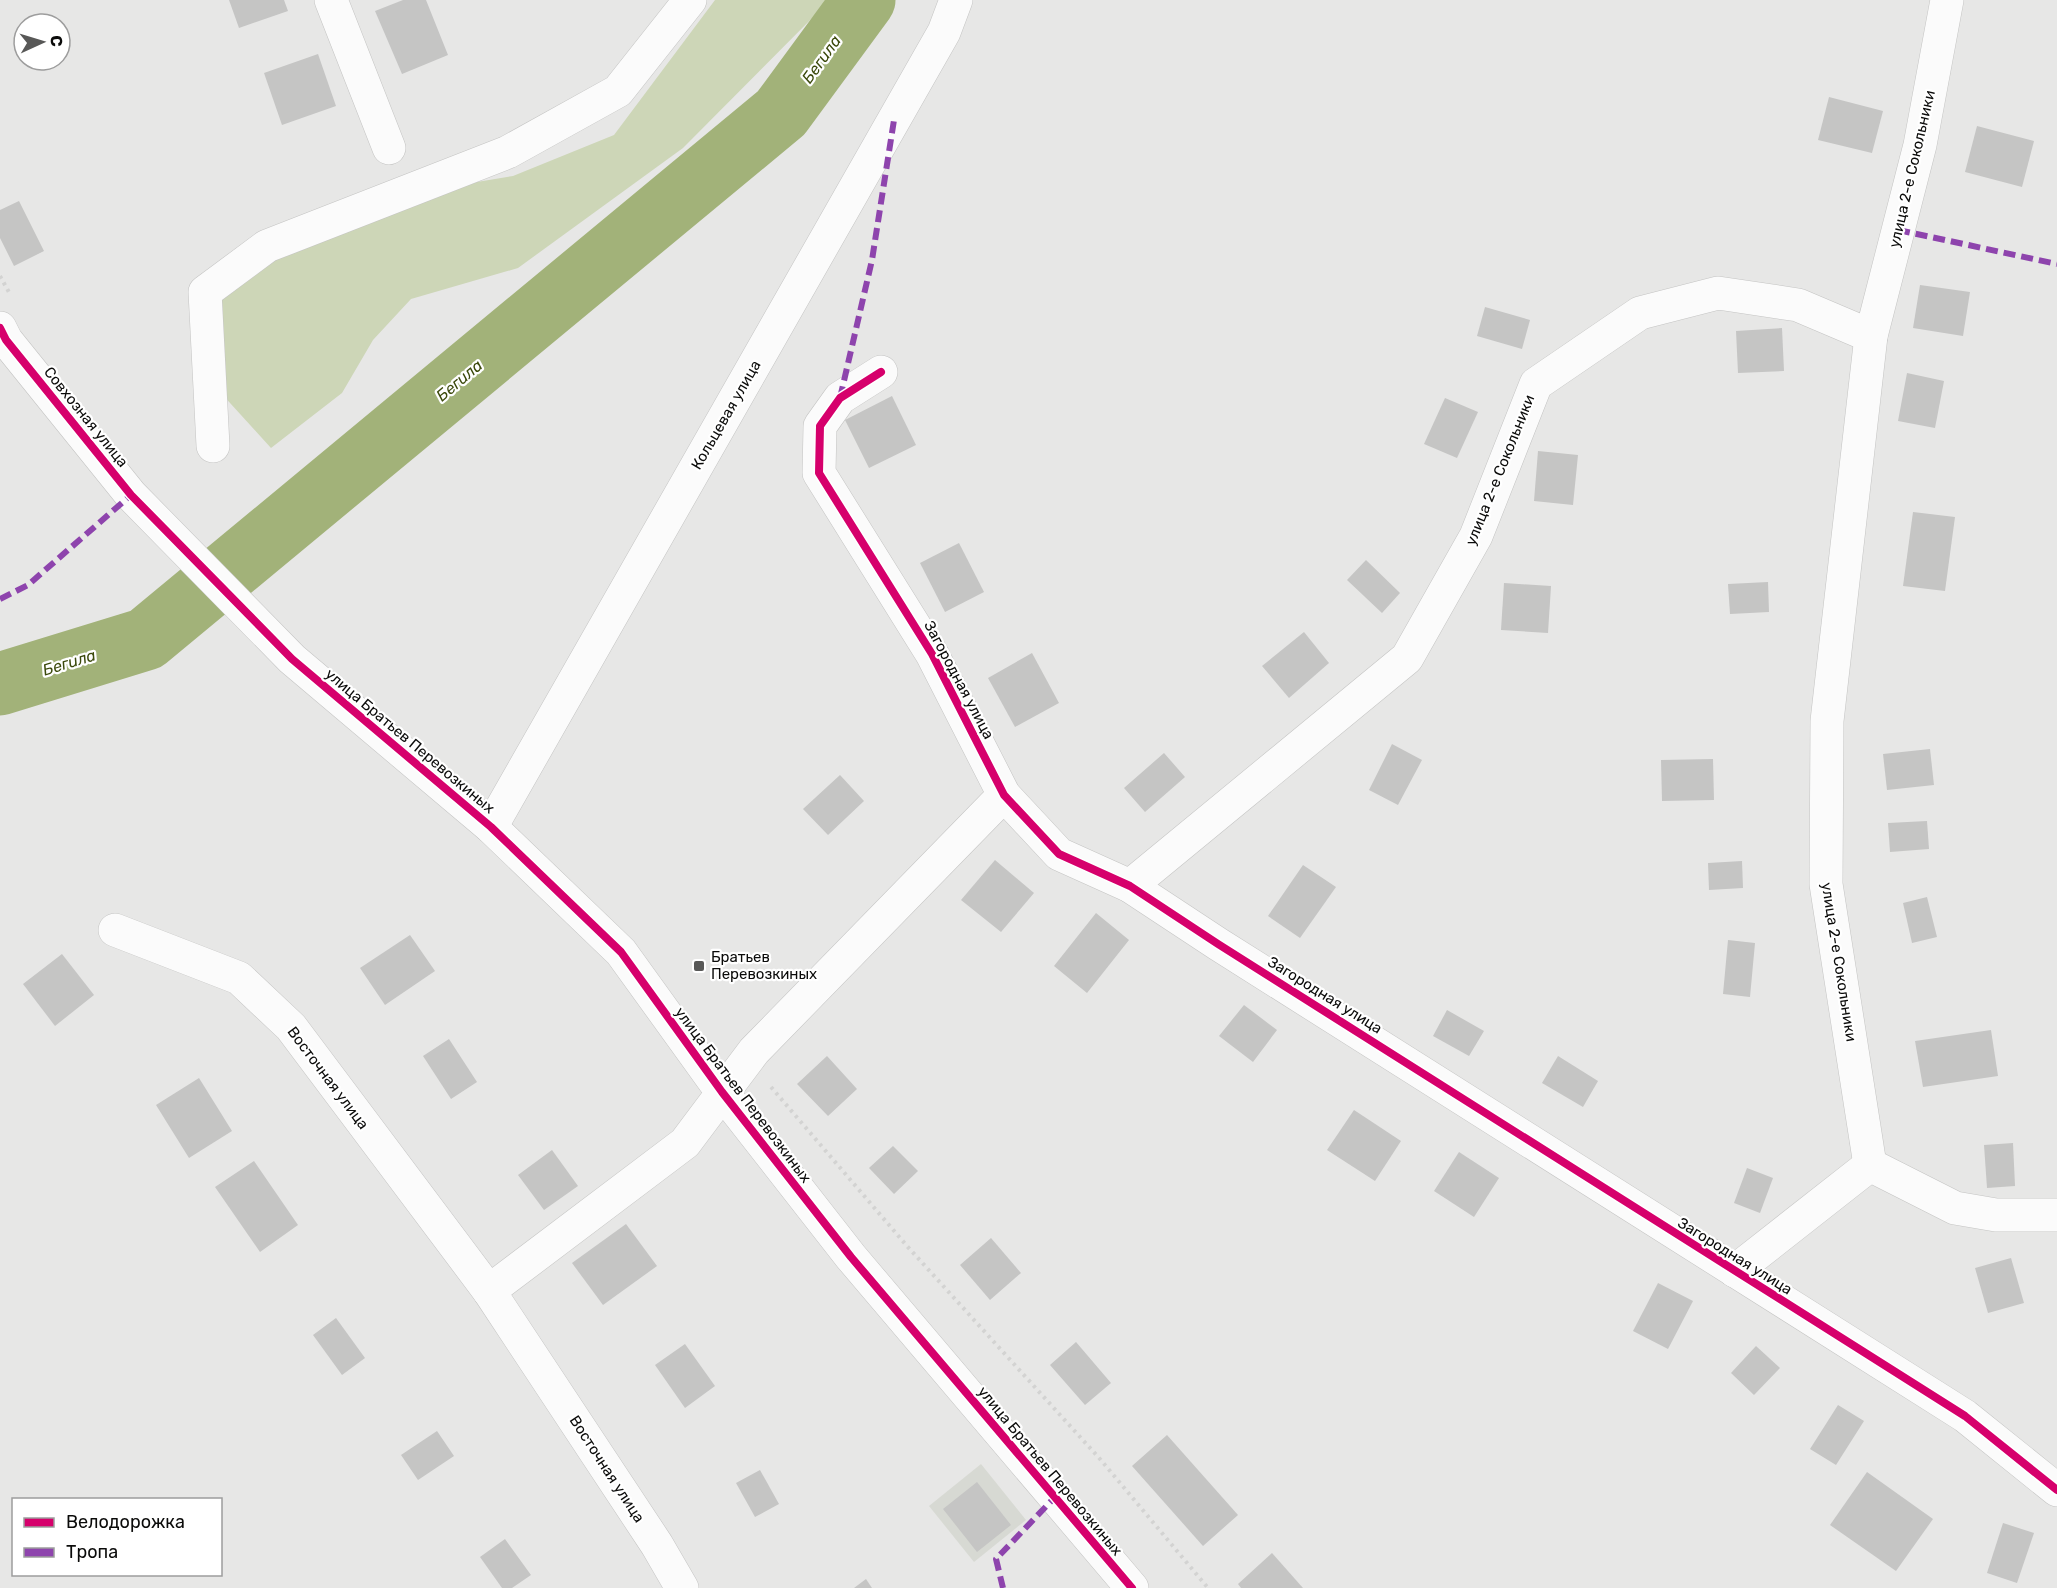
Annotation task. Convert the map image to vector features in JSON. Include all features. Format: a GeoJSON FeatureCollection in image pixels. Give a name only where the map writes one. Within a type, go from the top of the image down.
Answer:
{"type":"FeatureCollection","features":[{"type":"Feature","properties":{"kind":"street"},"geometry":{"type":"LineString","coordinates":[[331,0],[389,148]]}},
{"type":"Feature","properties":{"kind":"street"},"geometry":{"type":"LineString","coordinates":[[213,446],[205,292],[267,246],[508,152],[618,91],[690,0]]}},
{"type":"Feature","properties":{"kind":"street","name":"Кольцевая улица"},"geometry":{"type":"LineString","coordinates":[[492,827],[938,42],[956,0]]}},
{"type":"Feature","properties":{"kind":"street","name":"улица 2-е Сокольники"},"geometry":{"type":"LineString","coordinates":[[1870,1165],[1826,884],[1827,722],[1871,336],[1920,145],[1947,0]]}},
{"type":"Feature","properties":{"kind":"street","name":"улица 2-е Сокольники"},"geometry":{"type":"LineString","coordinates":[[1130,886],[1407,658],[1476,536],[1536,384],[1640,313],[1718,293],[1798,305],[1871,336]]}},
{"type":"Feature","properties":{"kind":"street","name":"Совхозная улица"},"geometry":{"type":"LineString","coordinates":[[0,328],[6,340],[131,495],[292,659]]}},
{"type":"Feature","properties":{"kind":"street","name":"Загородная улица"},"geometry":{"type":"LineString","coordinates":[[881,372],[840,398],[820,426],[819,473],[932,654],[1004,795],[1059,854],[1130,886],[1218,944],[1965,1416],[2057,1490]]}},
{"type":"Feature","properties":{"kind":"street","name":"улица Братьев Перевозкиных"},"geometry":{"type":"LineString","coordinates":[[292,659],[492,827],[621,952],[722,1092],[851,1257],[1132,1588]]}},
{"type":"Feature","properties":{"kind":"street"},"geometry":{"type":"LineString","coordinates":[[489,1292],[685,1143],[754,1051],[1004,795]]}},
{"type":"Feature","properties":{"kind":"street","name":"Восточная улица"},"geometry":{"type":"LineString","coordinates":[[115,930],[239,978],[291,1027],[489,1292],[657,1545],[682,1588]]}},
{"type":"Feature","properties":{"kind":"street"},"geometry":{"type":"LineString","coordinates":[[1735,1271],[1870,1165],[1955,1208],[1996,1215],[2057,1215]]}},
{"type":"Feature","properties":{"kind":"shaded area"},"geometry":{"type":"Polygon","coordinates":[[[981,1464],[1026,1520],[974,1562],[929,1506],[981,1464]]]}},
{"type":"Feature","properties":{"kind":"green space"},"geometry":{"type":"Polygon","coordinates":[[[715,0],[830,0],[683,148],[518,268],[411,299],[373,340],[342,393],[271,448],[210,381],[222,285],[369,200],[513,176],[614,135],[715,0]]]}},
{"type":"Feature","properties":{"kind":"building"},"geometry":{"type":"Polygon","coordinates":[[[229,0],[284,0],[288,11],[239,28],[229,0]]]}},
{"type":"Feature","properties":{"kind":"building"},"geometry":{"type":"Polygon","coordinates":[[[403,0],[426,0],[448,55],[402,74],[375,11],[403,0]]]}},
{"type":"Feature","properties":{"kind":"building"},"geometry":{"type":"Polygon","coordinates":[[[318,54],[336,106],[282,125],[264,73],[318,54]]]}},
{"type":"Feature","properties":{"kind":"building"},"geometry":{"type":"Polygon","coordinates":[[[1829,97],[1883,111],[1872,153],[1818,140],[1829,97]]]}},
{"type":"Feature","properties":{"kind":"building"},"geometry":{"type":"Polygon","coordinates":[[[1977,126],[2034,141],[2022,187],[1965,172],[1977,126]]]}},
{"type":"Feature","properties":{"kind":"building"},"geometry":{"type":"Polygon","coordinates":[[[19,201],[44,251],[14,266],[0,238],[0,210],[19,201]]]}},
{"type":"Feature","properties":{"kind":"building"},"geometry":{"type":"Polygon","coordinates":[[[1920,285],[1970,292],[1963,336],[1913,328],[1920,285]]]}},
{"type":"Feature","properties":{"kind":"building"},"geometry":{"type":"Polygon","coordinates":[[[1485,307],[1530,320],[1522,349],[1477,336],[1485,307]]]}},
{"type":"Feature","properties":{"kind":"building"},"geometry":{"type":"Polygon","coordinates":[[[1782,328],[1784,371],[1738,373],[1736,331],[1782,328]]]}},
{"type":"Feature","properties":{"kind":"building"},"geometry":{"type":"Polygon","coordinates":[[[1907,373],[1944,381],[1935,428],[1898,421],[1907,373]]]}},
{"type":"Feature","properties":{"kind":"building"},"geometry":{"type":"Polygon","coordinates":[[[892,396],[916,445],[869,468],[845,420],[892,396]]]}},
{"type":"Feature","properties":{"kind":"building"},"geometry":{"type":"Polygon","coordinates":[[[1445,398],[1478,412],[1457,458],[1424,444],[1445,398]]]}},
{"type":"Feature","properties":{"kind":"building"},"geometry":{"type":"Polygon","coordinates":[[[1538,451],[1578,455],[1573,505],[1534,501],[1538,451]]]}},
{"type":"Feature","properties":{"kind":"building"},"geometry":{"type":"Polygon","coordinates":[[[1913,512],[1955,517],[1945,591],[1903,586],[1913,512]]]}},
{"type":"Feature","properties":{"kind":"building"},"geometry":{"type":"Polygon","coordinates":[[[959,543],[984,592],[945,612],[920,563],[959,543]]]}},
{"type":"Feature","properties":{"kind":"building"},"geometry":{"type":"Polygon","coordinates":[[[1366,560],[1400,593],[1382,613],[1347,580],[1366,560]]]}},
{"type":"Feature","properties":{"kind":"building"},"geometry":{"type":"Polygon","coordinates":[[[1768,582],[1769,612],[1730,614],[1728,584],[1768,582]]]}},
{"type":"Feature","properties":{"kind":"building"},"geometry":{"type":"Polygon","coordinates":[[[1504,583],[1551,586],[1548,633],[1501,630],[1504,583]]]}},
{"type":"Feature","properties":{"kind":"building"},"geometry":{"type":"Polygon","coordinates":[[[1304,632],[1329,663],[1289,698],[1262,666],[1304,632]]]}},
{"type":"Feature","properties":{"kind":"building"},"geometry":{"type":"Polygon","coordinates":[[[1032,653],[1059,703],[1015,727],[988,678],[1032,653]]]}},
{"type":"Feature","properties":{"kind":"building"},"geometry":{"type":"Polygon","coordinates":[[[1392,744],[1422,760],[1398,805],[1369,790],[1392,744]]]}},
{"type":"Feature","properties":{"kind":"building"},"geometry":{"type":"Polygon","coordinates":[[[1930,749],[1934,785],[1887,790],[1883,754],[1930,749]]]}},
{"type":"Feature","properties":{"kind":"building"},"geometry":{"type":"Polygon","coordinates":[[[1164,753],[1185,777],[1145,812],[1124,788],[1164,753]]]}},
{"type":"Feature","properties":{"kind":"building"},"geometry":{"type":"Polygon","coordinates":[[[1713,759],[1714,800],[1662,801],[1661,760],[1713,759]]]}},
{"type":"Feature","properties":{"kind":"building"},"geometry":{"type":"Polygon","coordinates":[[[840,775],[864,801],[828,835],[803,809],[840,775]]]}},
{"type":"Feature","properties":{"kind":"building"},"geometry":{"type":"Polygon","coordinates":[[[1927,821],[1929,849],[1890,852],[1888,823],[1927,821]]]}},
{"type":"Feature","properties":{"kind":"building"},"geometry":{"type":"Polygon","coordinates":[[[995,860],[1034,893],[1001,932],[961,900],[995,860]]]}},
{"type":"Feature","properties":{"kind":"building"},"geometry":{"type":"Polygon","coordinates":[[[1742,861],[1743,888],[1709,890],[1708,863],[1742,861]]]}},
{"type":"Feature","properties":{"kind":"building"},"geometry":{"type":"Polygon","coordinates":[[[1303,865],[1336,887],[1300,938],[1268,916],[1303,865]]]}},
{"type":"Feature","properties":{"kind":"building"},"geometry":{"type":"Polygon","coordinates":[[[1927,897],[1937,937],[1912,943],[1903,903],[1927,897]]]}},
{"type":"Feature","properties":{"kind":"building"},"geometry":{"type":"Polygon","coordinates":[[[1096,913],[1129,940],[1087,993],[1054,966],[1096,913]]]}},
{"type":"Feature","properties":{"kind":"building"},"geometry":{"type":"Polygon","coordinates":[[[410,935],[435,971],[385,1005],[360,968],[410,935]]]}},
{"type":"Feature","properties":{"kind":"building"},"geometry":{"type":"Polygon","coordinates":[[[1728,940],[1755,943],[1750,997],[1723,994],[1728,940]]]}},
{"type":"Feature","properties":{"kind":"building"},"geometry":{"type":"Polygon","coordinates":[[[62,954],[94,995],[55,1026],[23,984],[62,954]]]}},
{"type":"Feature","properties":{"kind":"building"},"geometry":{"type":"Polygon","coordinates":[[[1244,1005],[1277,1030],[1253,1062],[1219,1036],[1244,1005]]]}},
{"type":"Feature","properties":{"kind":"building"},"geometry":{"type":"Polygon","coordinates":[[[1447,1010],[1484,1031],[1469,1056],[1433,1036],[1447,1010]]]}},
{"type":"Feature","properties":{"kind":"building"},"geometry":{"type":"Polygon","coordinates":[[[1991,1030],[1998,1076],[1923,1087],[1915,1041],[1991,1030]]]}},
{"type":"Feature","properties":{"kind":"building"},"geometry":{"type":"Polygon","coordinates":[[[449,1039],[477,1082],[451,1099],[423,1056],[449,1039]]]}},
{"type":"Feature","properties":{"kind":"building"},"geometry":{"type":"Polygon","coordinates":[[[827,1056],[857,1089],[828,1116],[797,1084],[827,1056]]]}},
{"type":"Feature","properties":{"kind":"building"},"geometry":{"type":"Polygon","coordinates":[[[1558,1056],[1598,1081],[1583,1107],[1542,1083],[1558,1056]]]}},
{"type":"Feature","properties":{"kind":"building"},"geometry":{"type":"Polygon","coordinates":[[[199,1078],[232,1131],[189,1158],[156,1105],[199,1078]]]}},
{"type":"Feature","properties":{"kind":"building"},"geometry":{"type":"Polygon","coordinates":[[[1354,1110],[1401,1141],[1375,1181],[1327,1150],[1354,1110]]]}},
{"type":"Feature","properties":{"kind":"building"},"geometry":{"type":"Polygon","coordinates":[[[2013,1143],[2015,1186],[1987,1188],[1984,1145],[2013,1143]]]}},
{"type":"Feature","properties":{"kind":"building"},"geometry":{"type":"Polygon","coordinates":[[[893,1146],[918,1171],[894,1194],[869,1168],[893,1146]]]}},
{"type":"Feature","properties":{"kind":"building"},"geometry":{"type":"Polygon","coordinates":[[[552,1150],[578,1186],[544,1210],[518,1175],[552,1150]]]}},
{"type":"Feature","properties":{"kind":"building"},"geometry":{"type":"Polygon","coordinates":[[[1459,1152],[1499,1178],[1474,1217],[1434,1191],[1459,1152]]]}},
{"type":"Feature","properties":{"kind":"building"},"geometry":{"type":"Polygon","coordinates":[[[254,1161],[298,1225],[260,1252],[215,1187],[254,1161]]]}},
{"type":"Feature","properties":{"kind":"building"},"geometry":{"type":"Polygon","coordinates":[[[1747,1168],[1773,1178],[1760,1213],[1734,1203],[1747,1168]]]}},
{"type":"Feature","properties":{"kind":"building"},"geometry":{"type":"Polygon","coordinates":[[[626,1224],[657,1266],[603,1305],[572,1263],[626,1224]]]}},
{"type":"Feature","properties":{"kind":"building"},"geometry":{"type":"Polygon","coordinates":[[[991,1238],[1021,1273],[990,1300],[960,1265],[991,1238]]]}},
{"type":"Feature","properties":{"kind":"building"},"geometry":{"type":"Polygon","coordinates":[[[2011,1258],[2024,1303],[1988,1313],[1975,1268],[2011,1258]]]}},
{"type":"Feature","properties":{"kind":"building"},"geometry":{"type":"Polygon","coordinates":[[[1658,1283],[1693,1301],[1668,1349],[1633,1331],[1658,1283]]]}},
{"type":"Feature","properties":{"kind":"building"},"geometry":{"type":"Polygon","coordinates":[[[336,1318],[365,1358],[342,1375],[313,1335],[336,1318]]]}},
{"type":"Feature","properties":{"kind":"building"},"geometry":{"type":"Polygon","coordinates":[[[1076,1342],[1111,1383],[1085,1405],[1050,1365],[1076,1342]]]}},
{"type":"Feature","properties":{"kind":"building"},"geometry":{"type":"Polygon","coordinates":[[[685,1344],[715,1386],[685,1408],[655,1365],[685,1344]]]}},
{"type":"Feature","properties":{"kind":"building"},"geometry":{"type":"Polygon","coordinates":[[[1756,1346],[1780,1368],[1754,1395],[1731,1373],[1756,1346]]]}},
{"type":"Feature","properties":{"kind":"building"},"geometry":{"type":"Polygon","coordinates":[[[1838,1405],[1864,1421],[1836,1465],[1810,1449],[1838,1405]]]}},
{"type":"Feature","properties":{"kind":"building"},"geometry":{"type":"Polygon","coordinates":[[[437,1431],[454,1456],[418,1480],[401,1455],[437,1431]]]}},
{"type":"Feature","properties":{"kind":"building"},"geometry":{"type":"Polygon","coordinates":[[[1167,1435],[1238,1515],[1203,1546],[1132,1466],[1167,1435]]]}},
{"type":"Feature","properties":{"kind":"building"},"geometry":{"type":"Polygon","coordinates":[[[760,1470],[779,1504],[755,1517],[736,1483],[760,1470]]]}},
{"type":"Feature","properties":{"kind":"building"},"geometry":{"type":"Polygon","coordinates":[[[1867,1472],[1933,1519],[1896,1571],[1830,1525],[1867,1472]]]}},
{"type":"Feature","properties":{"kind":"building"},"geometry":{"type":"Polygon","coordinates":[[[977,1482],[1011,1525],[977,1552],[943,1509],[977,1482]]]}},
{"type":"Feature","properties":{"kind":"building"},"geometry":{"type":"Polygon","coordinates":[[[2003,1523],[2034,1533],[2017,1583],[1987,1573],[2003,1523]]]}},
{"type":"Feature","properties":{"kind":"building"},"geometry":{"type":"Polygon","coordinates":[[[505,1539],[531,1575],[512,1588],[502,1588],[480,1557],[505,1539]]]}},
{"type":"Feature","properties":{"kind":"building"},"geometry":{"type":"Polygon","coordinates":[[[1272,1553],[1303,1588],[1241,1588],[1238,1584],[1272,1553]]]}},
{"type":"Feature","properties":{"kind":"building"},"geometry":{"type":"Polygon","coordinates":[[[866,1579],[872,1588],[854,1588],[866,1579]]]}},
{"type":"Feature","properties":{"kind":"waterway","name":"Бегила"},"geometry":{"type":"LineString","coordinates":[[0,684],[146,639],[781,113],[864,0]]}},
{"type":"Feature","properties":{"kind":"marked path"},"geometry":{"type":"LineString","coordinates":[[840,398],[872,260],[894,120]]}},
{"type":"Feature","properties":{"kind":"marked path"},"geometry":{"type":"LineString","coordinates":[[1898,230],[2057,264]]}},
{"type":"Feature","properties":{"kind":"marked path"},"geometry":{"type":"LineString","coordinates":[[0,599],[28,585],[131,495]]}},
{"type":"Feature","properties":{"kind":"marked path"},"geometry":{"type":"LineString","coordinates":[[1003,1588],[996,1559],[1055,1497]]}},
{"type":"Feature","properties":{"kind":"cycle path"},"geometry":{"type":"LineString","coordinates":[[0,328],[6,340],[131,495],[292,659],[491,827],[621,952],[722,1092],[851,1257],[1132,1588]]}},
{"type":"Feature","properties":{"kind":"cycle path"},"geometry":{"type":"LineString","coordinates":[[881,372],[840,398],[820,426],[819,473],[932,654],[1004,795],[1059,854],[1130,886],[1218,944],[1965,1416],[2057,1490]]}},
{"type":"Feature","properties":{"kind":"place","name":"Братьев Перевозкиных"},"geometry":{"type":"Point","coordinates":[699,966]}}]}
